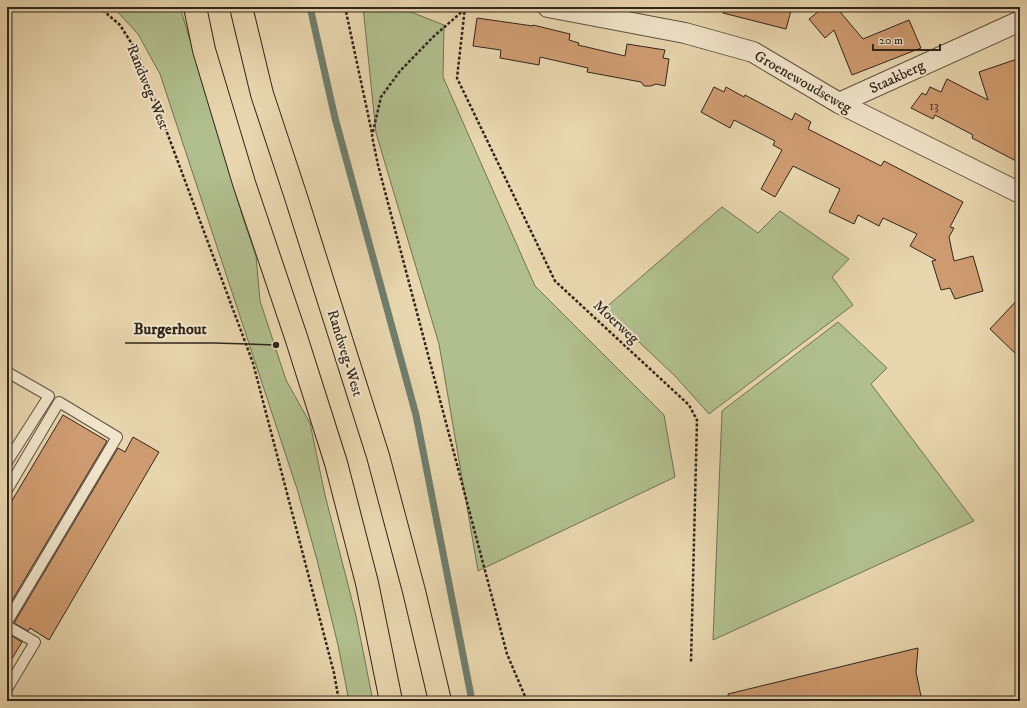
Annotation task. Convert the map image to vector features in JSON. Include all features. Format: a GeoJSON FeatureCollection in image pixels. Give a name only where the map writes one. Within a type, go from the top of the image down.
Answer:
{"type":"FeatureCollection","features":[{"type":"Feature","properties":{"kind":"main road"},"geometry":{"type":"LineString","coordinates":[[195,7],[204,50],[244,183],[296,337],[336,463],[367,583],[391,701]]}},
{"type":"Feature","properties":{"kind":"main road","name":"Randweg-West"},"geometry":{"type":"LineString","coordinates":[[241,7],[262,94],[378,456],[414,591],[440,701]]}},
{"type":"Feature","properties":{"kind":"street","name":"Groenewoudseweg"},"geometry":{"type":"LineString","coordinates":[[548,7],[585,11],[685,33],[752,52],[839,103],[1020,193]]}},
{"type":"Feature","properties":{"kind":"street","name":"Staakberg"},"geometry":{"type":"LineString","coordinates":[[839,103],[1020,20]]}},
{"type":"Feature","properties":{"kind":"lane"},"geometry":{"type":"LineString","coordinates":[[7,372],[49,396],[7,462]]}},
{"type":"Feature","properties":{"kind":"lane"},"geometry":{"type":"LineString","coordinates":[[7,490],[59,402],[118,436],[7,622]]}},
{"type":"Feature","properties":{"kind":"lane"},"geometry":{"type":"LineString","coordinates":[[7,626],[35,642],[7,689]]}},
{"type":"Feature","properties":{"kind":"path","name":"Randweg-West"},"geometry":{"type":"LineString","coordinates":[[99,7],[120,25],[137,52],[253,363],[334,673],[339,701]]}},
{"type":"Feature","properties":{"kind":"path"},"geometry":{"type":"LineString","coordinates":[[345,7],[382,180],[505,646],[528,701]]}},
{"type":"Feature","properties":{"kind":"path"},"geometry":{"type":"LineString","coordinates":[[372,136],[381,97],[400,71],[433,37],[465,8]]}},
{"type":"Feature","properties":{"kind":"path","name":"Moerweg"},"geometry":{"type":"LineString","coordinates":[[465,8],[457,78],[555,281],[689,405],[697,420],[691,662]]}},
{"type":"Feature","properties":{"kind":"green space"},"geometry":{"type":"Polygon","coordinates":[[[113,7],[180,7],[243,218],[256,256],[260,301],[286,380],[310,423],[325,495],[356,616],[373,701],[349,701],[338,645],[298,492],[160,74],[138,34],[113,7]]]}},
{"type":"Feature","properties":{"kind":"green space"},"geometry":{"type":"Polygon","coordinates":[[[363,7],[398,7],[444,25],[443,77],[535,286],[664,415],[675,477],[478,571],[439,344],[376,133],[363,7]]]}},
{"type":"Feature","properties":{"kind":"green space"},"geometry":{"type":"Polygon","coordinates":[[[722,207],[758,233],[780,211],[849,259],[832,277],[853,305],[709,414],[676,377],[604,309],[722,207]]]}},
{"type":"Feature","properties":{"kind":"green space"},"geometry":{"type":"Polygon","coordinates":[[[838,322],[887,368],[871,384],[974,521],[713,640],[722,411],[838,322]]]}},
{"type":"Feature","properties":{"kind":"building"},"geometry":{"type":"Polygon","coordinates":[[[724,7],[792,7],[786,29],[723,13],[724,7]]]}},
{"type":"Feature","properties":{"kind":"building"},"geometry":{"type":"Polygon","coordinates":[[[824,7],[836,7],[863,39],[909,20],[921,48],[852,75],[834,30],[825,38],[809,19],[824,7]]]}},
{"type":"Feature","properties":{"kind":"building"},"geometry":{"type":"Polygon","coordinates":[[[477,18],[533,25],[570,34],[569,40],[579,43],[578,45],[625,56],[627,44],[665,50],[663,58],[669,59],[665,86],[656,84],[644,86],[641,82],[587,72],[588,68],[540,57],[539,65],[500,58],[501,50],[473,46],[477,18]]]}},
{"type":"Feature","properties":{"kind":"building"},"geometry":{"type":"Polygon","coordinates":[[[1020,58],[1020,163],[972,138],[973,135],[935,115],[933,119],[911,108],[922,93],[926,95],[930,87],[941,92],[947,79],[988,100],[979,72],[1020,58]]]}},
{"type":"Feature","properties":{"kind":"building"},"geometry":{"type":"Polygon","coordinates":[[[714,87],[724,92],[726,87],[744,97],[745,95],[792,120],[795,113],[811,122],[808,129],[881,166],[884,161],[963,202],[950,227],[954,228],[949,237],[954,261],[973,256],[983,291],[955,299],[950,288],[941,290],[932,261],[936,260],[910,246],[917,234],[883,218],[879,226],[858,215],[854,224],[829,212],[840,189],[793,166],[775,197],[761,189],[782,150],[773,145],[775,141],[734,120],[730,128],[701,112],[714,87]]]}},
{"type":"Feature","properties":{"kind":"building"},"geometry":{"type":"Polygon","coordinates":[[[1020,297],[1020,358],[990,329],[1020,297]]]}},
{"type":"Feature","properties":{"kind":"building"},"geometry":{"type":"Polygon","coordinates":[[[63,415],[107,441],[7,609],[7,509],[63,415]]]}},
{"type":"Feature","properties":{"kind":"building"},"geometry":{"type":"Polygon","coordinates":[[[133,437],[159,452],[49,640],[30,628],[28,631],[14,623],[118,448],[125,452],[133,437]]]}},
{"type":"Feature","properties":{"kind":"building"},"geometry":{"type":"Polygon","coordinates":[[[7,633],[22,642],[7,667],[7,633]]]}},
{"type":"Feature","properties":{"kind":"building"},"geometry":{"type":"Polygon","coordinates":[[[918,648],[916,672],[922,701],[729,701],[728,694],[918,648]]]}},
{"type":"Feature","properties":{"kind":"waterway"},"geometry":{"type":"LineString","coordinates":[[310,7],[335,118],[416,415],[472,701]]}},
{"type":"Feature","properties":{"kind":"place","name":"Burgerhout"},"geometry":{"type":"Point","coordinates":[276,345]}}]}
